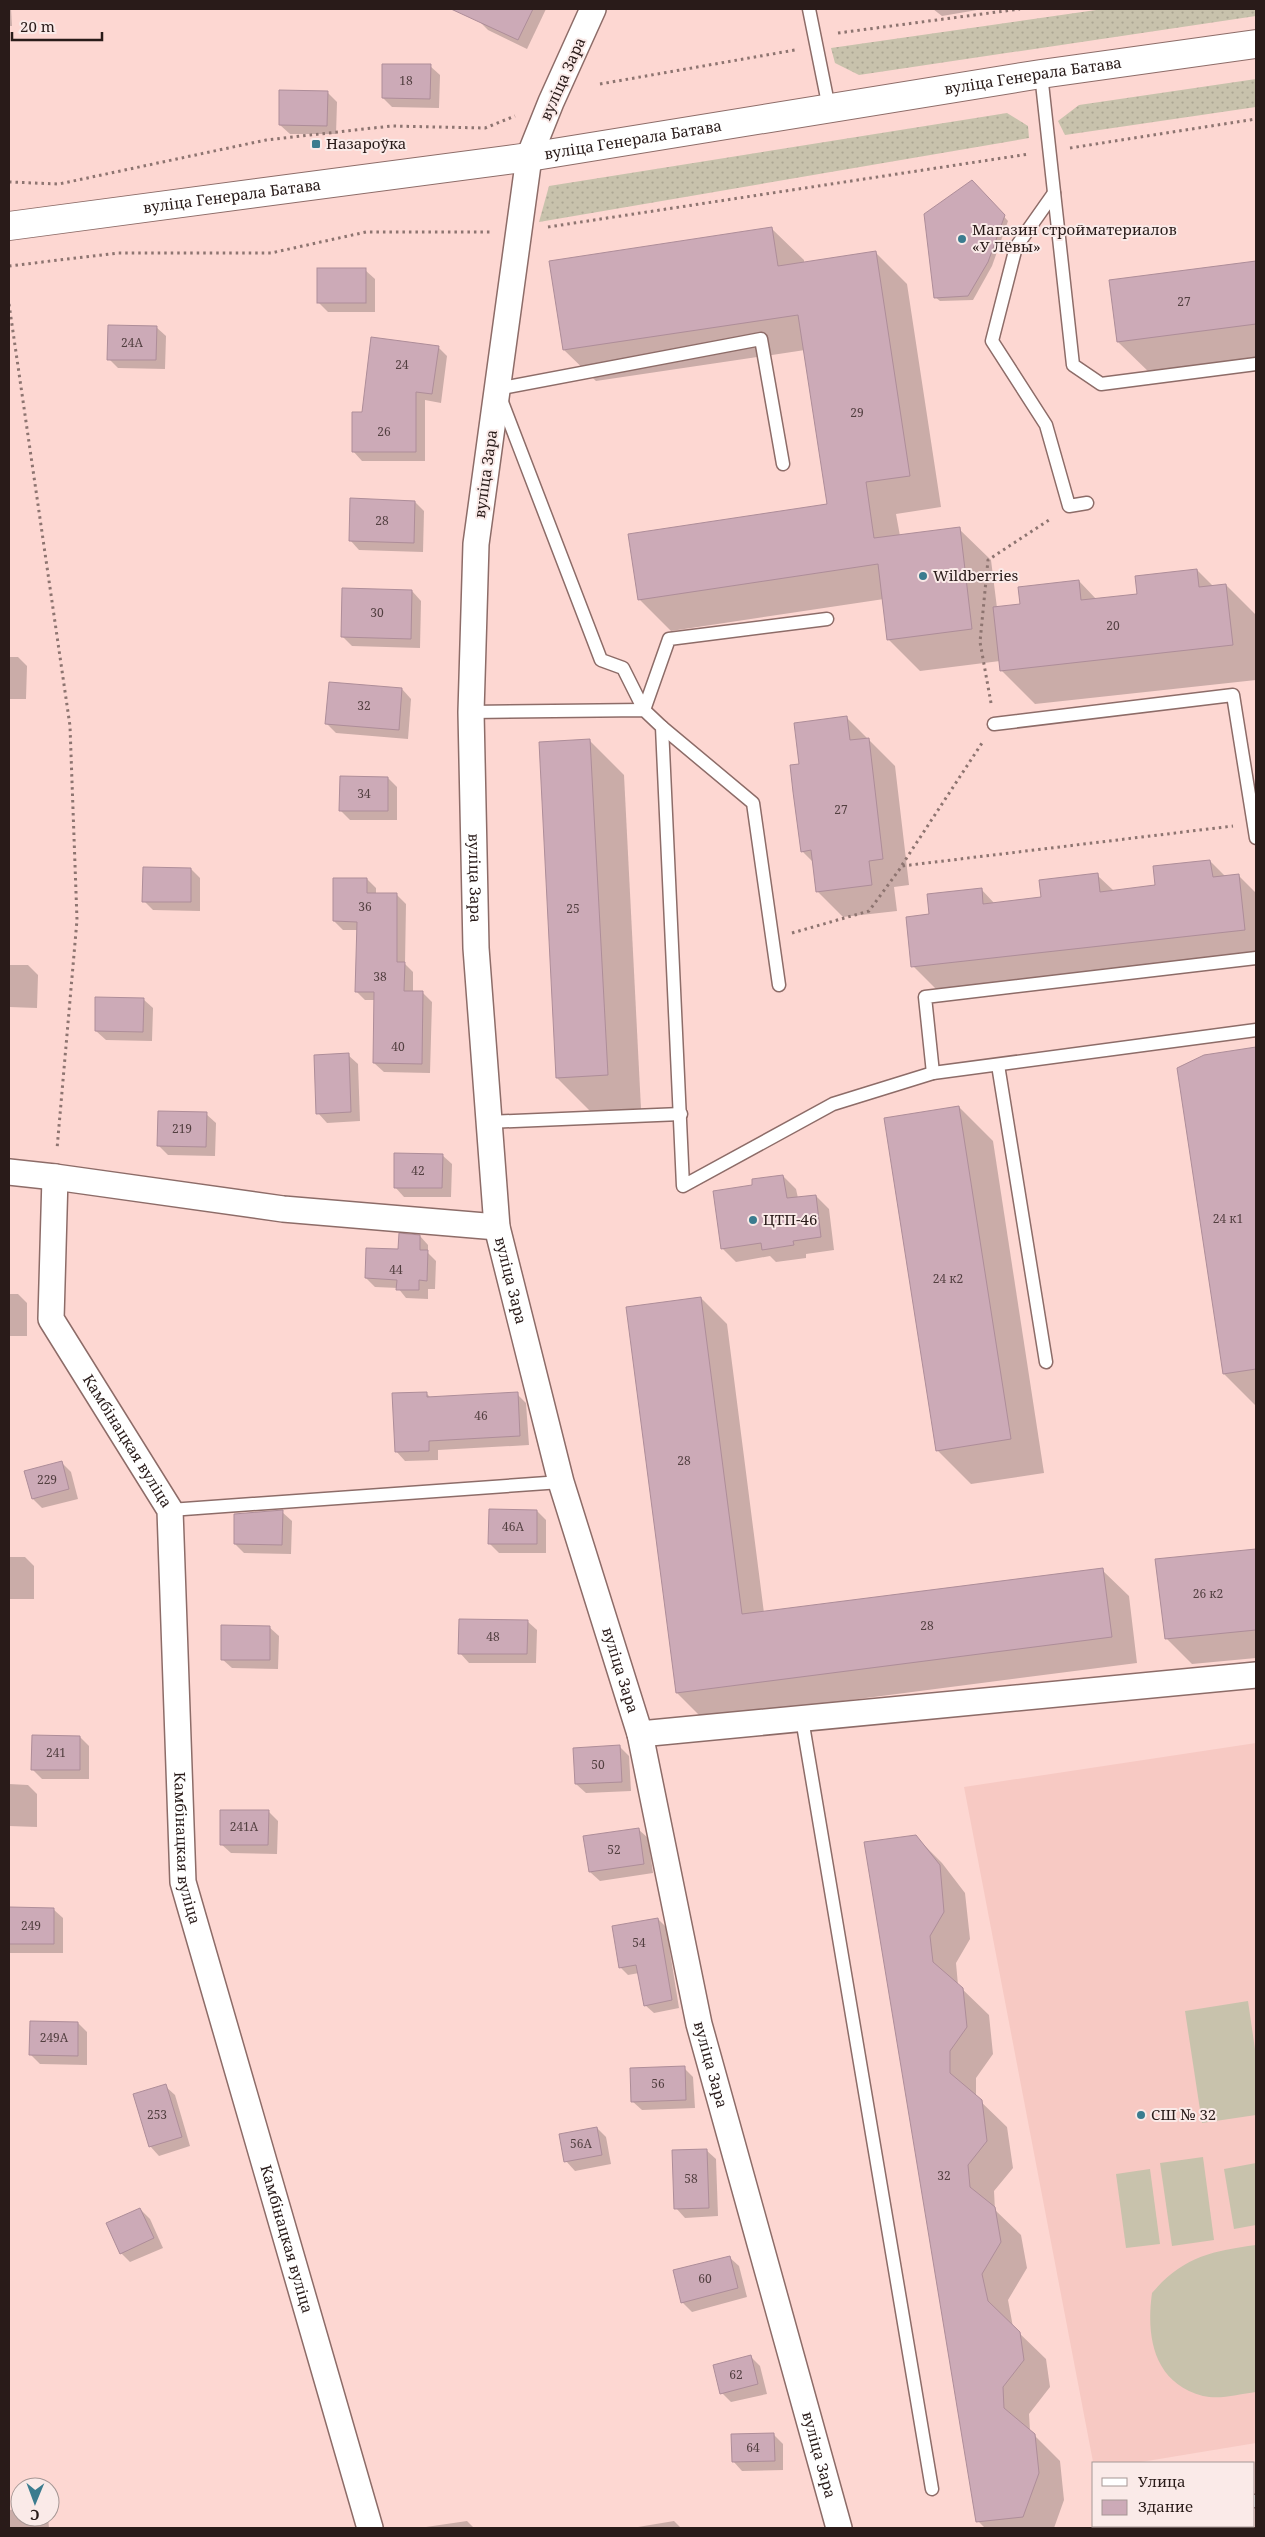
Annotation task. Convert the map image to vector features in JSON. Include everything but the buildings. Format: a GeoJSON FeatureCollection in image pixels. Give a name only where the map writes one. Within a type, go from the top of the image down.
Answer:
{"type":"FeatureCollection","features":[{"type":"Feature","properties":{"kind":"street","name":"вуліца Зара"},"geometry":{"type":"LineString","coordinates":[[593,9],[551,102],[529,157],[476,544],[471,712],[476,948],[497,1228],[561,1482],[640,1734],[699,2024],[839,2528]]}},
{"type":"Feature","properties":{"kind":"street","name":"вуліца Генерала Батава"},"geometry":{"type":"LineString","coordinates":[[9,226],[529,157],[1040,74],[1256,44]]}},
{"type":"Feature","properties":{"kind":"street"},"geometry":{"type":"LineString","coordinates":[[9,1172],[54,1176],[282,1209],[497,1228]]}},
{"type":"Feature","properties":{"kind":"street","name":"Камбінацкая вуліца"},"geometry":{"type":"LineString","coordinates":[[54,1176],[52,1319],[170,1510],[183,1882],[370,2528]]}},
{"type":"Feature","properties":{"kind":"street"},"geometry":{"type":"LineString","coordinates":[[640,1734],[802,1720],[1256,1675]]}},
{"type":"Feature","properties":{"kind":"lane"},"geometry":{"type":"LineString","coordinates":[[809,9],[829,108]]}},
{"type":"Feature","properties":{"kind":"lane"},"geometry":{"type":"LineString","coordinates":[[1040,74],[1073,365],[1101,384],[1256,364]]}},
{"type":"Feature","properties":{"kind":"lane"},"geometry":{"type":"LineString","coordinates":[[1054,193],[1016,247],[992,341],[1046,425],[1069,506],[1087,503]]}},
{"type":"Feature","properties":{"kind":"lane"},"geometry":{"type":"LineString","coordinates":[[779,984],[753,803],[644,710],[623,668],[601,660],[497,389],[761,339],[784,464]]}},
{"type":"Feature","properties":{"kind":"lane"},"geometry":{"type":"LineString","coordinates":[[644,710],[669,639],[827,619]]}},
{"type":"Feature","properties":{"kind":"lane"},"geometry":{"type":"LineString","coordinates":[[994,724],[1233,695],[1256,838]]}},
{"type":"Feature","properties":{"kind":"lane"},"geometry":{"type":"LineString","coordinates":[[471,712],[644,710]]}},
{"type":"Feature","properties":{"kind":"lane"},"geometry":{"type":"LineString","coordinates":[[662,727],[683,1186],[833,1104],[933,1073],[1256,1030]]}},
{"type":"Feature","properties":{"kind":"lane"},"geometry":{"type":"LineString","coordinates":[[933,1073],[925,997],[1256,958]]}},
{"type":"Feature","properties":{"kind":"lane"},"geometry":{"type":"LineString","coordinates":[[998,1065],[1046,1362]]}},
{"type":"Feature","properties":{"kind":"lane"},"geometry":{"type":"LineString","coordinates":[[488,1122],[681,1114]]}},
{"type":"Feature","properties":{"kind":"lane"},"geometry":{"type":"LineString","coordinates":[[170,1510],[561,1482]]}},
{"type":"Feature","properties":{"kind":"lane"},"geometry":{"type":"LineString","coordinates":[[802,1720],[932,2489]]}},
{"type":"Feature","properties":{"kind":"path"},"geometry":{"type":"LineString","coordinates":[[838,33],[1020,9]]}},
{"type":"Feature","properties":{"kind":"path"},"geometry":{"type":"LineString","coordinates":[[600,84],[795,50]]}},
{"type":"Feature","properties":{"kind":"path"},"geometry":{"type":"LineString","coordinates":[[9,182],[59,184],[266,140],[391,126],[485,128],[521,114]]}},
{"type":"Feature","properties":{"kind":"path"},"geometry":{"type":"LineString","coordinates":[[9,266],[118,253],[271,253],[366,232],[519,232],[1256,119]]}},
{"type":"Feature","properties":{"kind":"path"},"geometry":{"type":"LineString","coordinates":[[9,304],[70,726],[77,920],[54,1176]]}},
{"type":"Feature","properties":{"kind":"path"},"geometry":{"type":"LineString","coordinates":[[772,939],[869,911],[902,866],[994,724],[980,642],[988,560],[1069,506]]}},
{"type":"Feature","properties":{"kind":"path"},"geometry":{"type":"LineString","coordinates":[[902,866],[1253,824]]}},
{"type":"Feature","properties":{"kind":"shaded area"},"geometry":{"type":"Polygon","coordinates":[[[1103,9],[1256,9],[1256,16],[859,75],[835,63],[831,48],[1103,9]]]}},
{"type":"Feature","properties":{"kind":"shaded area"},"geometry":{"type":"Polygon","coordinates":[[[1256,79],[1256,107],[1065,135],[1058,121],[1079,105],[1256,79]]]}},
{"type":"Feature","properties":{"kind":"shaded area"},"geometry":{"type":"Polygon","coordinates":[[[1007,113],[1028,126],[1029,138],[539,222],[549,186],[1007,113]]]}},
{"type":"Feature","properties":{"kind":"shaded area","name":"СШ № 32"},"geometry":{"type":"Polygon","coordinates":[[[1256,1743],[1256,2443],[1141,2462],[1093,2462],[964,1787],[1256,1743]]]}},
{"type":"Feature","properties":{"kind":"shaded area"},"geometry":{"type":"Polygon","coordinates":[[[1248,2001],[1256,2056],[1256,2115],[1202,2123],[1185,2011],[1248,2001]]]}},
{"type":"Feature","properties":{"kind":"shaded area"},"geometry":{"type":"Polygon","coordinates":[[[1203,2157],[1214,2240],[1172,2246],[1160,2163],[1203,2157]]]}},
{"type":"Feature","properties":{"kind":"shaded area"},"geometry":{"type":"Polygon","coordinates":[[[1256,2163],[1256,2225],[1234,2229],[1224,2169],[1256,2163]]]}},
{"type":"Feature","properties":{"kind":"shaded area"},"geometry":{"type":"Polygon","coordinates":[[[1150,2169],[1160,2244],[1126,2248],[1116,2174],[1150,2169]]]}},
{"type":"Feature","properties":{"kind":"shaded area"},"geometry":{"type":"Polygon","coordinates":[[[1256,2245],[1256,2392],[1209,2397],[1186,2390],[1163,2369],[1156,2356],[1150,2325],[1152,2293],[1175,2271],[1199,2258],[1211,2253],[1256,2245]]]}},
{"type":"Feature","properties":{"kind":"place","name":"Назароўка"},"geometry":{"type":"Point","coordinates":[316,144]}},
{"type":"Feature","properties":{"kind":"place","name":"Магазин стройматериалов «У Лёвы»"},"geometry":{"type":"Point","coordinates":[962,239]}},
{"type":"Feature","properties":{"kind":"place","name":"Wildberries"},"geometry":{"type":"Point","coordinates":[923,576]}},
{"type":"Feature","properties":{"kind":"place","name":"ЦТП-46"},"geometry":{"type":"Point","coordinates":[753,1220]}},
{"type":"Feature","properties":{"kind":"place","name":"СШ № 32"},"geometry":{"type":"Point","coordinates":[1141,2115]}}]}
